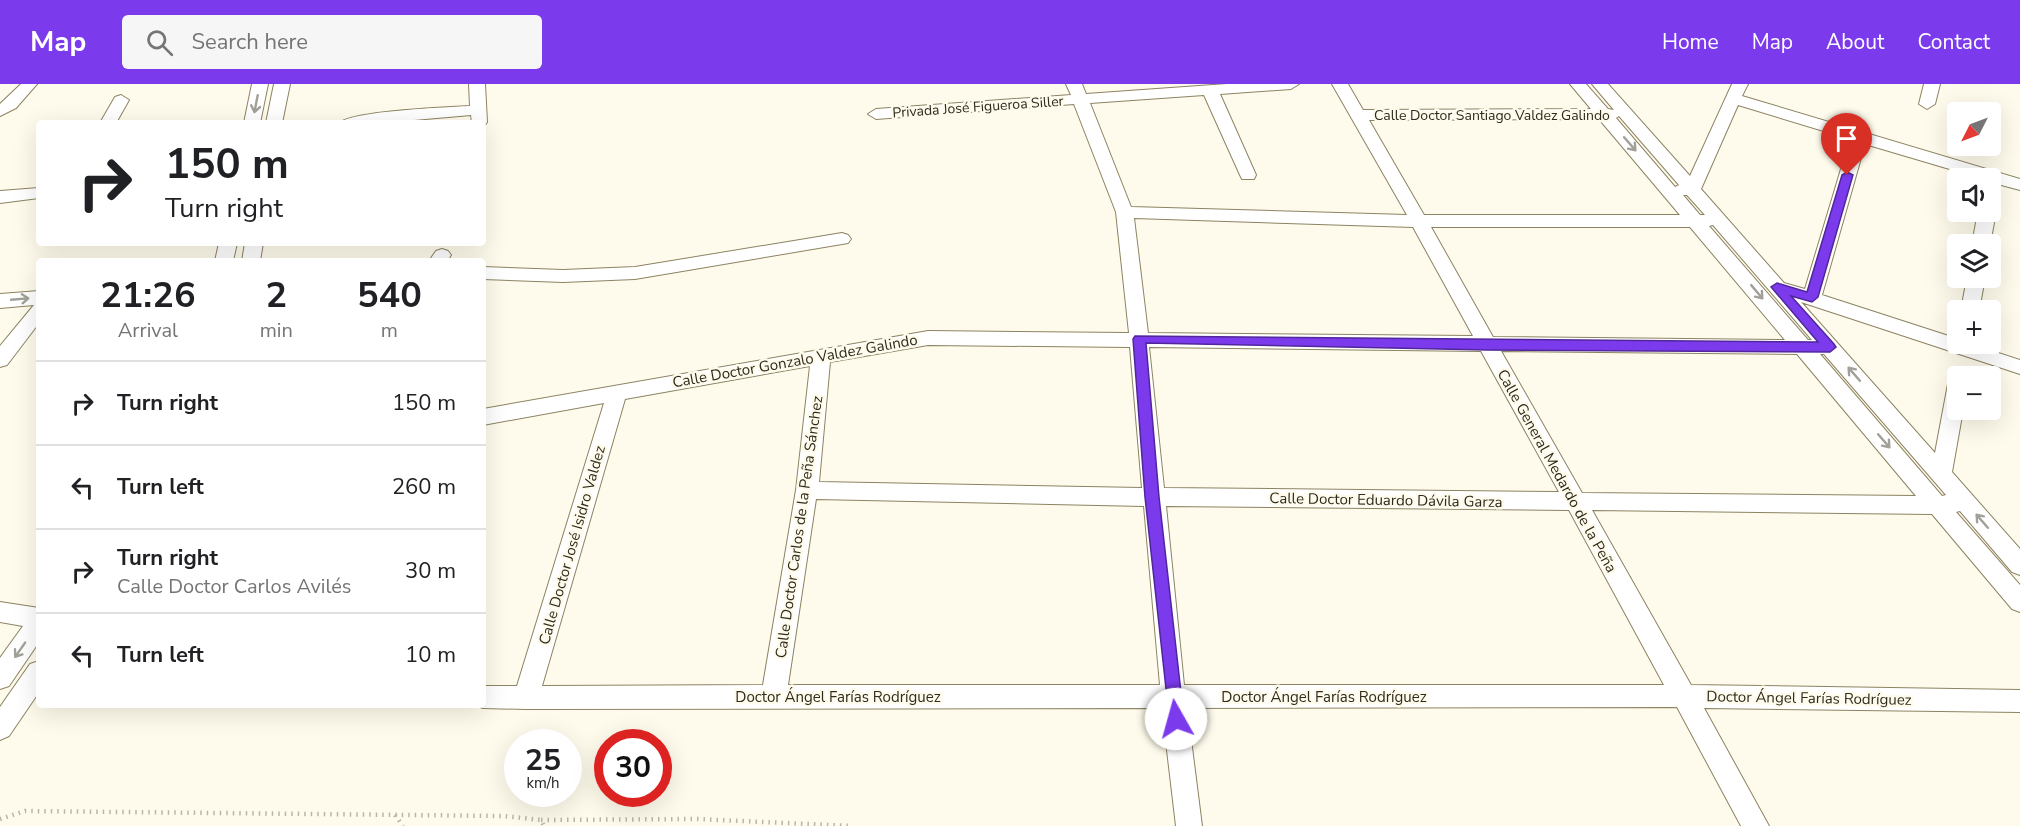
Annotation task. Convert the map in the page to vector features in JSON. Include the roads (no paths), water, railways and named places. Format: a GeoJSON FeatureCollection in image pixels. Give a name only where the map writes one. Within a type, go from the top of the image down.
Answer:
{"type":"FeatureCollection","features":[{"type":"Feature","properties":{"kind":"street"},"geometry":{"type":"LineString","coordinates":[[0,111],[10,105],[29,84]]}},
{"type":"Feature","properties":{"kind":"street"},"geometry":{"type":"LineString","coordinates":[[253,120],[260,84]]}},
{"type":"Feature","properties":{"kind":"street"},"geometry":{"type":"LineString","coordinates":[[275,120],[282,84]]}},
{"type":"Feature","properties":{"kind":"street"},"geometry":{"type":"LineString","coordinates":[[368,120],[402,115],[479,116],[477,84]]}},
{"type":"Feature","properties":{"kind":"street","name":"Privada José Figueroa Siller"},"geometry":{"type":"LineString","coordinates":[[876,114],[1077,92],[1210,90],[1292,84]]}},
{"type":"Feature","properties":{"kind":"street","name":"Calle General Medardo de la Peña"},"geometry":{"type":"LineString","coordinates":[[1340,84],[1419,221],[1756,826]]}},
{"type":"Feature","properties":{"kind":"street"},"geometry":{"type":"LineString","coordinates":[[1578,84],[1671,191],[1708,221],[1777,287],[2020,565]]}},
{"type":"Feature","properties":{"kind":"street"},"geometry":{"type":"LineString","coordinates":[[1601,84],[1693,189],[1708,221],[1804,348],[2020,602]]}},
{"type":"Feature","properties":{"kind":"street"},"geometry":{"type":"LineString","coordinates":[[1927,104],[1932,84]]}},
{"type":"Feature","properties":{"kind":"street"},"geometry":{"type":"LineString","coordinates":[[1210,90],[1248,175]]}},
{"type":"Feature","properties":{"kind":"street"},"geometry":{"type":"LineString","coordinates":[[1693,189],[1737,91],[1950,168]]}},
{"type":"Feature","properties":{"kind":"street"},"geometry":{"type":"LineString","coordinates":[[1077,92],[1125,212],[1139,339],[1152,497],[1189,826]]}},
{"type":"Feature","properties":{"kind":"street"},"geometry":{"type":"LineString","coordinates":[[110,120],[121,100]]}},
{"type":"Feature","properties":{"kind":"street","name":"Calle Doctor Santiago Valdez Galindo"},"geometry":{"type":"LineString","coordinates":[[1360,116],[1625,113]]}},
{"type":"Feature","properties":{"kind":"street"},"geometry":{"type":"LineString","coordinates":[[1812,297],[1859,136]]}},
{"type":"Feature","properties":{"kind":"street"},"geometry":{"type":"LineString","coordinates":[[2001,184],[2020,185]]}},
{"type":"Feature","properties":{"kind":"street"},"geometry":{"type":"LineString","coordinates":[[1671,191],[1693,189]]}},
{"type":"Feature","properties":{"kind":"street"},"geometry":{"type":"LineString","coordinates":[[0,197],[36,193]]}},
{"type":"Feature","properties":{"kind":"street"},"geometry":{"type":"LineString","coordinates":[[1125,212],[1419,221],[1708,221]]}},
{"type":"Feature","properties":{"kind":"street"},"geometry":{"type":"LineString","coordinates":[[486,273],[562,276],[636,273],[842,239]]}},
{"type":"Feature","properties":{"kind":"street"},"geometry":{"type":"LineString","coordinates":[[1777,287],[1947,341]]}},
{"type":"Feature","properties":{"kind":"street"},"geometry":{"type":"LineString","coordinates":[[0,301],[36,298]]}},
{"type":"Feature","properties":{"kind":"street"},"geometry":{"type":"LineString","coordinates":[[0,360],[36,314]]}},
{"type":"Feature","properties":{"kind":"street","name":"Calle Doctor Gonzalo Valdez Galindo"},"geometry":{"type":"LineString","coordinates":[[486,416],[928,338],[1830,347]]}},
{"type":"Feature","properties":{"kind":"street"},"geometry":{"type":"LineString","coordinates":[[1985,354],[2020,367]]}},
{"type":"Feature","properties":{"kind":"street","name":"Calle Doctor Carlos de la Peña Sánchez"},"geometry":{"type":"LineString","coordinates":[[774,696],[807,490],[821,358]]}},
{"type":"Feature","properties":{"kind":"street","name":"Calle Doctor José Isidro Valdez"},"geometry":{"type":"LineString","coordinates":[[526,698],[617,392]]}},
{"type":"Feature","properties":{"kind":"street"},"geometry":{"type":"LineString","coordinates":[[1941,474],[1951,420]]}},
{"type":"Feature","properties":{"kind":"street","name":"Calle Doctor Eduardo Dávila Garza"},"geometry":{"type":"LineString","coordinates":[[807,490],[1575,502],[1938,505],[1965,502]]}},
{"type":"Feature","properties":{"kind":"street"},"geometry":{"type":"LineString","coordinates":[[0,612],[36,620]]}},
{"type":"Feature","properties":{"kind":"street"},"geometry":{"type":"LineString","coordinates":[[0,678],[36,625]]}},
{"type":"Feature","properties":{"kind":"street"},"geometry":{"type":"LineString","coordinates":[[0,728],[35,683]]}},
{"type":"Feature","properties":{"kind":"street","name":"Doctor Ángel Farías Rodríguez"},"geometry":{"type":"LineString","coordinates":[[486,697],[1683,696],[2020,701]]}}]}
